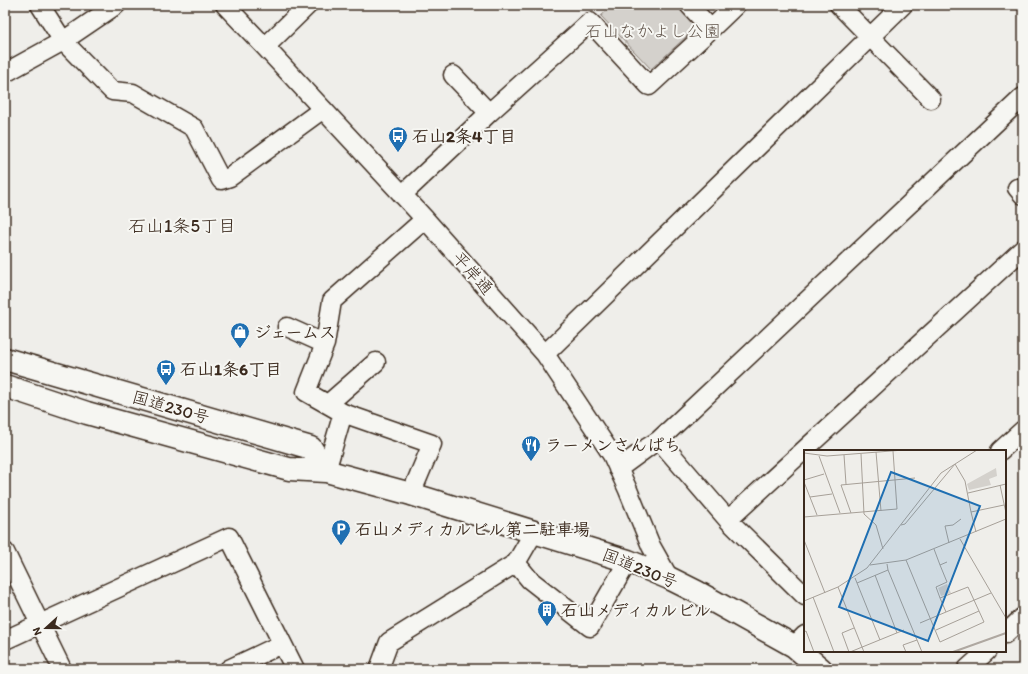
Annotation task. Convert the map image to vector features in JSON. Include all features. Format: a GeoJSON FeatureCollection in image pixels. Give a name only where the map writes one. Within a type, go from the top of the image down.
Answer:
{"type":"FeatureCollection","features":[{"type":"Feature","properties":{"kind":"highway","name":"国道230号"},"geometry":{"type":"LineString","coordinates":[[5,359],[311,448],[326,470]]}},
{"type":"Feature","properties":{"kind":"highway","name":"国道230号"},"geometry":{"type":"LineString","coordinates":[[5,386],[87,413],[289,469],[326,470],[411,494],[628,560],[670,578],[800,640]]}},
{"type":"Feature","properties":{"kind":"highway","name":"国道230号"},"geometry":{"type":"LineString","coordinates":[[809,652],[821,669]]}},
{"type":"Feature","properties":{"kind":"street"},"geometry":{"type":"LineString","coordinates":[[40,5],[63,41],[112,91],[133,93],[194,128],[221,180],[230,177],[323,109]]}},
{"type":"Feature","properties":{"kind":"street"},"geometry":{"type":"LineString","coordinates":[[5,74],[63,41],[116,5]]}},
{"type":"Feature","properties":{"kind":"street","name":"平岸通"},"geometry":{"type":"LineString","coordinates":[[225,5],[266,47],[546,354],[612,456],[651,546],[670,578]]}},
{"type":"Feature","properties":{"kind":"street"},"geometry":{"type":"LineString","coordinates":[[266,47],[308,5]]}},
{"type":"Feature","properties":{"kind":"street"},"geometry":{"type":"LineString","coordinates":[[689,5],[711,29]]}},
{"type":"Feature","properties":{"kind":"street"},"geometry":{"type":"LineString","coordinates":[[402,195],[489,113],[590,22],[649,86],[736,5]]}},
{"type":"Feature","properties":{"kind":"street"},"geometry":{"type":"LineString","coordinates":[[839,5],[930,99]]}},
{"type":"Feature","properties":{"kind":"street"},"geometry":{"type":"LineString","coordinates":[[546,354],[903,5]]}},
{"type":"Feature","properties":{"kind":"street"},"geometry":{"type":"LineString","coordinates":[[453,75],[489,113]]}},
{"type":"Feature","properties":{"kind":"street"},"geometry":{"type":"LineString","coordinates":[[618,469],[659,440],[1023,97]]}},
{"type":"Feature","properties":{"kind":"street"},"geometry":{"type":"LineString","coordinates":[[411,494],[432,444],[335,408],[306,392],[325,344],[332,301],[425,220]]}},
{"type":"Feature","properties":{"kind":"street"},"geometry":{"type":"LineString","coordinates":[[804,450],[1023,249]]}},
{"type":"Feature","properties":{"kind":"street"},"geometry":{"type":"LineString","coordinates":[[287,327],[325,344]]}},
{"type":"Feature","properties":{"kind":"street"},"geometry":{"type":"LineString","coordinates":[[326,470],[335,408],[376,362]]}},
{"type":"Feature","properties":{"kind":"street"},"geometry":{"type":"LineString","coordinates":[[1001,450],[1023,430]]}},
{"type":"Feature","properties":{"kind":"street"},"geometry":{"type":"LineString","coordinates":[[659,440],[728,520],[804,595]]}},
{"type":"Feature","properties":{"kind":"street"},"geometry":{"type":"LineString","coordinates":[[728,520],[804,450]]}},
{"type":"Feature","properties":{"kind":"street"},"geometry":{"type":"LineString","coordinates":[[379,669],[389,642],[516,563],[534,532]]}},
{"type":"Feature","properties":{"kind":"street"},"geometry":{"type":"LineString","coordinates":[[5,640],[229,537],[294,669]]}},
{"type":"Feature","properties":{"kind":"street"},"geometry":{"type":"LineString","coordinates":[[5,552],[62,669]]}},
{"type":"Feature","properties":{"kind":"street"},"geometry":{"type":"LineString","coordinates":[[516,563],[530,580],[590,627],[628,560]]}},
{"type":"Feature","properties":{"kind":"street"},"geometry":{"type":"LineString","coordinates":[[1006,633],[1023,617]]}},
{"type":"Feature","properties":{"kind":"street"},"geometry":{"type":"LineString","coordinates":[[229,669],[282,644]]}},
{"type":"Feature","properties":{"kind":"street"},"geometry":{"type":"LineString","coordinates":[[967,669],[986,652]]}},
{"type":"Feature","properties":{"kind":"green space","name":"石山なかよし公園"},"geometry":{"type":"Polygon","coordinates":[[[613,5],[678,5],[698,26],[651,69],[601,16],[613,5]]]}},
{"type":"Feature","properties":{"kind":"place","name":"石山2条4丁目"},"geometry":{"type":"Point","coordinates":[398,153]}},
{"type":"Feature","properties":{"kind":"place","name":"ジェームス"},"geometry":{"type":"Point","coordinates":[240,349]}},
{"type":"Feature","properties":{"kind":"place","name":"石山1条6丁目"},"geometry":{"type":"Point","coordinates":[166,386]}},
{"type":"Feature","properties":{"kind":"place","name":"ラーメンさんぱち"},"geometry":{"type":"Point","coordinates":[531,462]}},
{"type":"Feature","properties":{"kind":"place","name":"石山メディカルビル第二駐車場"},"geometry":{"type":"Point","coordinates":[341,546]}},
{"type":"Feature","properties":{"kind":"place","name":"石山メディカルビル"},"geometry":{"type":"Point","coordinates":[547,627]}},
{"type":"Feature","properties":{"kind":"district","name":"石山1条5丁目"},"geometry":{"type":"Point","coordinates":[182,226]}}]}
